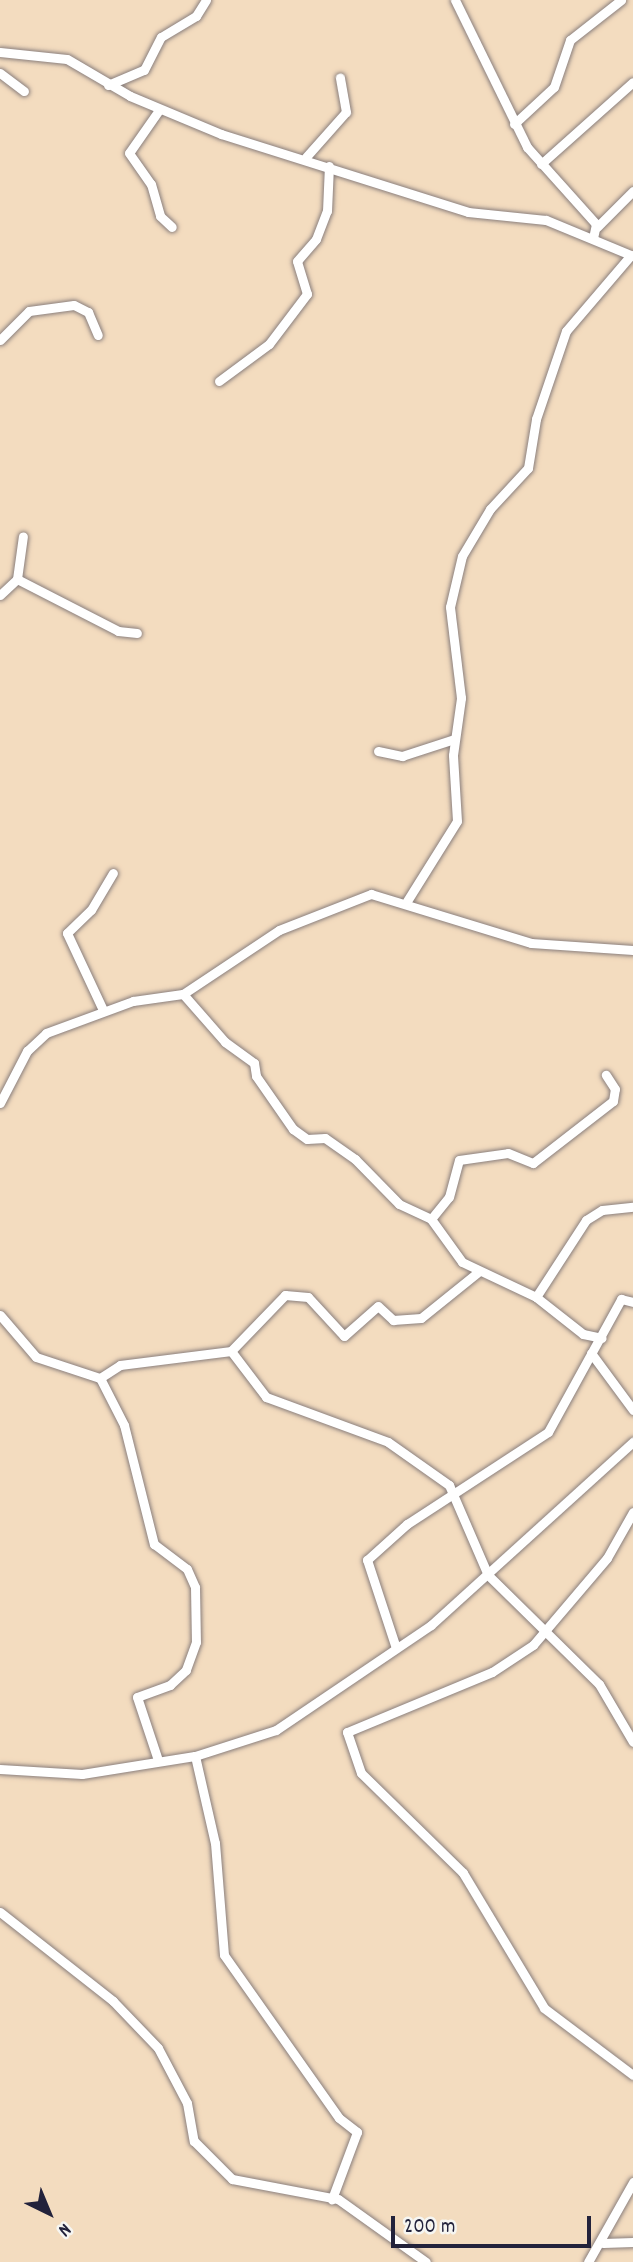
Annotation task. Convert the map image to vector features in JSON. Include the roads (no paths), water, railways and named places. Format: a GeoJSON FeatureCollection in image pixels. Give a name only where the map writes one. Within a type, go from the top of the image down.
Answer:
{"type":"FeatureCollection","features":[{"type":"Feature","properties":{"kind":"street"},"geometry":{"type":"LineString","coordinates":[[108,85],[144,70],[161,37],[196,16],[206,0]]}},
{"type":"Feature","properties":{"kind":"street"},"geometry":{"type":"LineString","coordinates":[[455,0],[514,124],[541,164],[597,228]]}},
{"type":"Feature","properties":{"kind":"street"},"geometry":{"type":"LineString","coordinates":[[514,124],[554,87],[570,40],[621,0]]}},
{"type":"Feature","properties":{"kind":"street"},"geometry":{"type":"LineString","coordinates":[[0,52],[67,59],[108,85],[159,110],[306,157],[412,197],[468,212],[546,220],[632,255],[566,331],[536,419],[528,468],[490,509],[462,556],[450,607],[461,698],[454,739],[455,829],[407,901]]}},
{"type":"Feature","properties":{"kind":"street"},"geometry":{"type":"LineString","coordinates":[[0,74],[24,91]]}},
{"type":"Feature","properties":{"kind":"street"},"geometry":{"type":"LineString","coordinates":[[306,157],[346,112],[340,78]]}},
{"type":"Feature","properties":{"kind":"street"},"geometry":{"type":"LineString","coordinates":[[541,164],[633,82]]}},
{"type":"Feature","properties":{"kind":"street"},"geometry":{"type":"LineString","coordinates":[[159,110],[130,153],[151,184],[160,216],[172,227]]}},
{"type":"Feature","properties":{"kind":"street"},"geometry":{"type":"LineString","coordinates":[[219,381],[269,344],[307,294],[297,261],[323,225],[329,166]]}},
{"type":"Feature","properties":{"kind":"street"},"geometry":{"type":"LineString","coordinates":[[593,238],[597,228],[633,191]]}},
{"type":"Feature","properties":{"kind":"street"},"geometry":{"type":"LineString","coordinates":[[0,340],[29,311],[74,305],[88,312],[98,335]]}},
{"type":"Feature","properties":{"kind":"street"},"geometry":{"type":"LineString","coordinates":[[0,595],[17,579],[23,536]]}},
{"type":"Feature","properties":{"kind":"street"},"geometry":{"type":"LineString","coordinates":[[17,579],[118,631],[137,633]]}},
{"type":"Feature","properties":{"kind":"street"},"geometry":{"type":"LineString","coordinates":[[378,751],[402,756],[454,739]]}},
{"type":"Feature","properties":{"kind":"street"},"geometry":{"type":"LineString","coordinates":[[103,1010],[67,933],[91,910],[113,873]]}},
{"type":"Feature","properties":{"kind":"street"},"geometry":{"type":"LineString","coordinates":[[0,1103],[35,1041],[103,1010],[183,995],[304,918],[371,894],[407,901],[531,943],[633,950]]}},
{"type":"Feature","properties":{"kind":"street"},"geometry":{"type":"LineString","coordinates":[[183,995],[225,1042],[254,1063],[256,1076],[293,1129],[307,1139],[324,1138],[372,1172],[399,1204],[431,1219],[462,1262],[478,1272],[536,1297],[566,1324],[602,1338]]}},
{"type":"Feature","properties":{"kind":"street"},"geometry":{"type":"LineString","coordinates":[[431,1219],[449,1196],[460,1160],[508,1153],[533,1163],[613,1101],[615,1089],[606,1075]]}},
{"type":"Feature","properties":{"kind":"street"},"geometry":{"type":"LineString","coordinates":[[536,1297],[586,1220],[601,1210],[633,1207]]}},
{"type":"Feature","properties":{"kind":"street"},"geometry":{"type":"LineString","coordinates":[[100,1378],[120,1365],[231,1351],[285,1295],[308,1297],[344,1336],[378,1306],[393,1320],[421,1318],[478,1272]]}},
{"type":"Feature","properties":{"kind":"street"},"geometry":{"type":"LineString","coordinates":[[396,1648],[365,1563],[456,1492],[548,1432],[602,1338],[621,1299],[633,1302]]}},
{"type":"Feature","properties":{"kind":"street"},"geometry":{"type":"LineString","coordinates":[[0,1315],[36,1357],[100,1378],[124,1424],[154,1544],[187,1569],[195,1587],[195,1642],[186,1670],[170,1685],[137,1698],[158,1760]]}},
{"type":"Feature","properties":{"kind":"street"},"geometry":{"type":"LineString","coordinates":[[231,1351],[266,1397],[404,1451],[456,1492],[488,1575],[545,1636],[599,1684],[633,1742]]}},
{"type":"Feature","properties":{"kind":"street"},"geometry":{"type":"LineString","coordinates":[[591,1353],[633,1410]]}},
{"type":"Feature","properties":{"kind":"street"},"geometry":{"type":"LineString","coordinates":[[0,1769],[82,1774],[195,1756],[276,1730],[396,1648],[488,1575],[633,1442]]}},
{"type":"Feature","properties":{"kind":"street"},"geometry":{"type":"LineString","coordinates":[[633,1512],[607,1558],[545,1636],[492,1672],[352,1727],[349,1744],[370,1784],[463,1873],[544,2008],[633,2075]]}},
{"type":"Feature","properties":{"kind":"street"},"geometry":{"type":"LineString","coordinates":[[195,1756],[215,1843],[224,1955],[339,2118],[357,2132],[332,2199]]}},
{"type":"Feature","properties":{"kind":"street"},"geometry":{"type":"LineString","coordinates":[[0,1912],[113,2001],[158,2048],[187,2103],[194,2141],[232,2179],[332,2199],[426,2262]]}},
{"type":"Feature","properties":{"kind":"street"},"geometry":{"type":"LineString","coordinates":[[588,2262],[603,2243],[633,2182]]}},
{"type":"Feature","properties":{"kind":"street"},"geometry":{"type":"LineString","coordinates":[[603,2243],[633,2242]]}}]}
